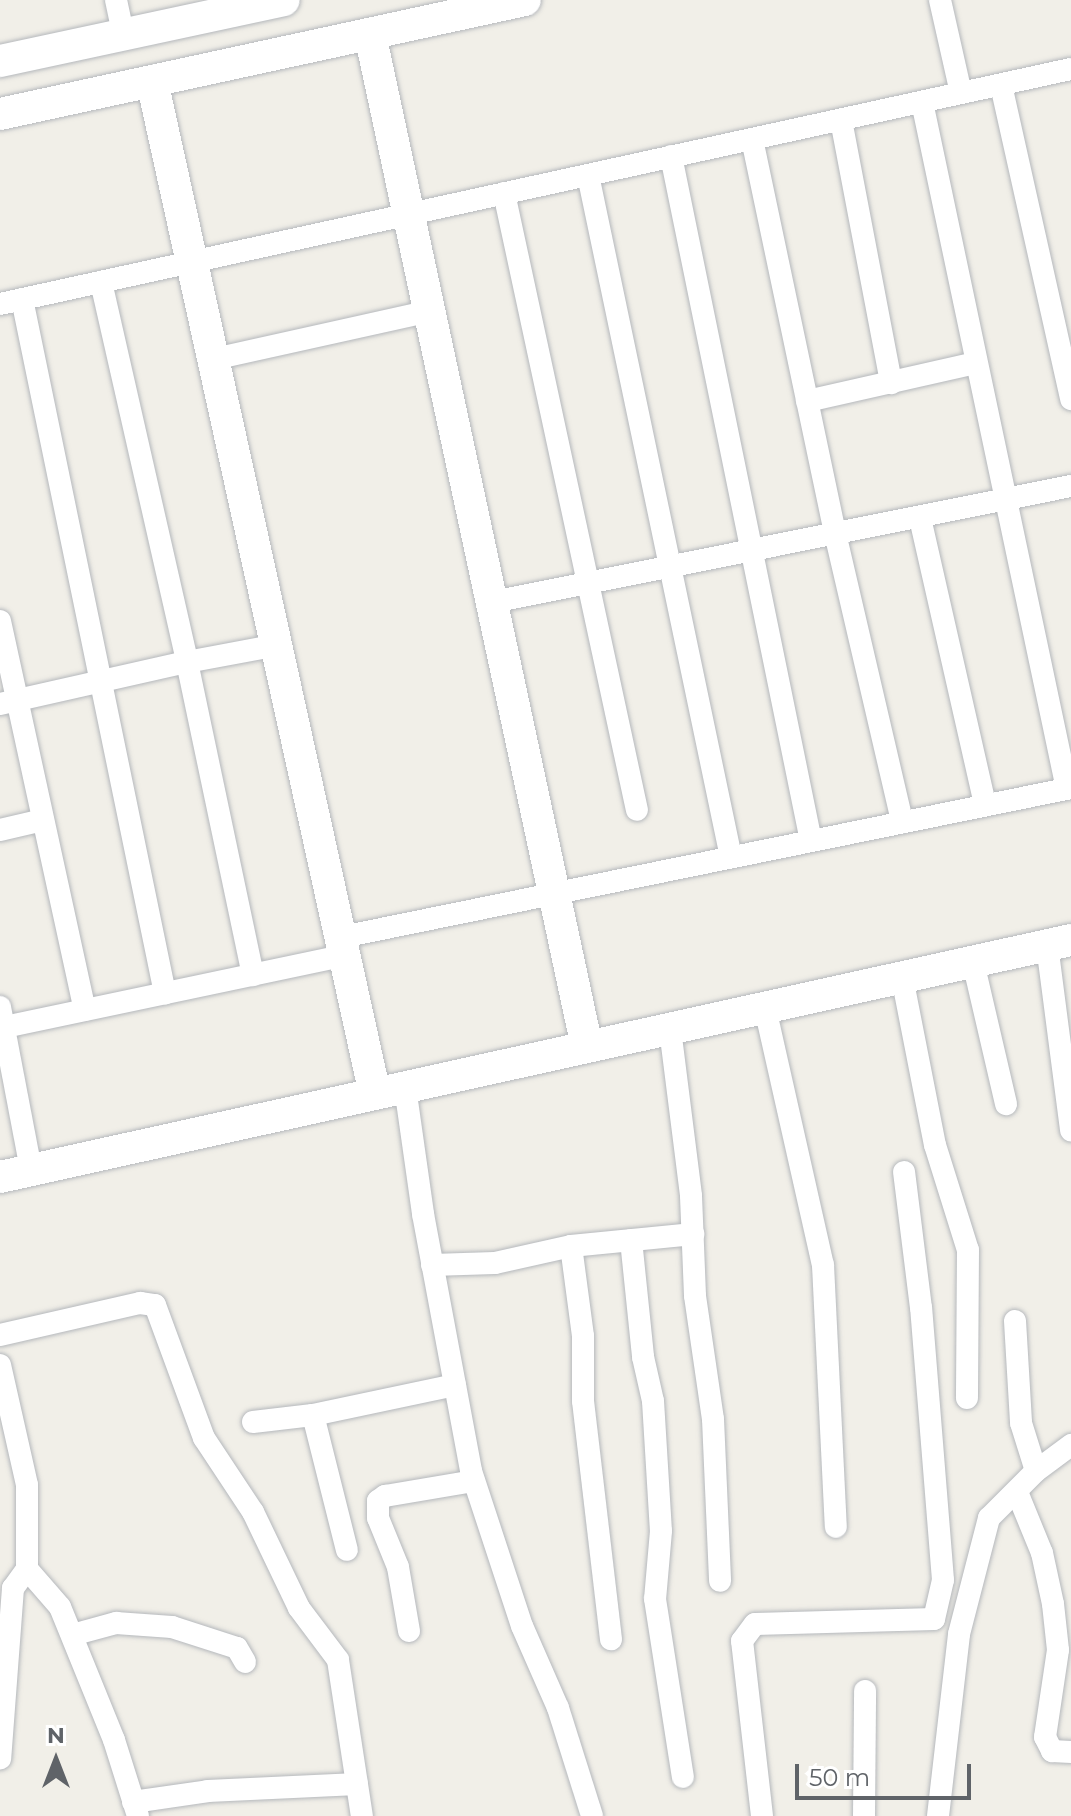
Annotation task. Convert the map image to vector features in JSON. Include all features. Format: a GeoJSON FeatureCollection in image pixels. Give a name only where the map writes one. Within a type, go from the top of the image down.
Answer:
{"type":"FeatureCollection","features":[{"type":"Feature","properties":{"kind":"street"},"geometry":{"type":"LineString","coordinates":[[116,0],[123,34]]}},
{"type":"Feature","properties":{"kind":"street"},"geometry":{"type":"LineString","coordinates":[[0,61],[251,3],[284,0]]}},
{"type":"Feature","properties":{"kind":"street"},"geometry":{"type":"LineString","coordinates":[[0,114],[525,0]]}},
{"type":"Feature","properties":{"kind":"street"},"geometry":{"type":"LineString","coordinates":[[940,0],[961,93]]}},
{"type":"Feature","properties":{"kind":"street"},"geometry":{"type":"LineString","coordinates":[[370,34],[557,893],[587,1047]]}},
{"type":"Feature","properties":{"kind":"street"},"geometry":{"type":"LineString","coordinates":[[165,993],[100,680],[11,301],[1071,69]]}},
{"type":"Feature","properties":{"kind":"street"},"geometry":{"type":"LineString","coordinates":[[152,81],[344,946],[390,1090],[432,1265],[474,1481],[522,1626],[558,1708],[592,1816]]}},
{"type":"Feature","properties":{"kind":"street"},"geometry":{"type":"LineString","coordinates":[[1001,85],[1071,399]]}},
{"type":"Feature","properties":{"kind":"street"},"geometry":{"type":"LineString","coordinates":[[922,102],[975,363],[1069,788],[557,893],[344,946],[253,975],[85,1010],[2,1020],[15,1173],[1059,943],[1071,1130]]}},
{"type":"Feature","properties":{"kind":"street"},"geometry":{"type":"LineString","coordinates":[[841,120],[891,383]]}},
{"type":"Feature","properties":{"kind":"street"},"geometry":{"type":"LineString","coordinates":[[752,139],[835,533],[902,822]]}},
{"type":"Feature","properties":{"kind":"street"},"geometry":{"type":"LineString","coordinates":[[671,156],[811,841]]}},
{"type":"Feature","properties":{"kind":"street"},"geometry":{"type":"LineString","coordinates":[[588,175],[731,857]]}},
{"type":"Feature","properties":{"kind":"street"},"geometry":{"type":"LineString","coordinates":[[504,193],[637,810]]}},
{"type":"Feature","properties":{"kind":"street"},"geometry":{"type":"LineString","coordinates":[[101,282],[187,662],[253,975]]}},
{"type":"Feature","properties":{"kind":"street"},"geometry":{"type":"LineString","coordinates":[[214,359],[430,311]]}},
{"type":"Feature","properties":{"kind":"street"},"geometry":{"type":"LineString","coordinates":[[807,401],[975,363]]}},
{"type":"Feature","properties":{"kind":"street"},"geometry":{"type":"LineString","coordinates":[[493,602],[1071,486]]}},
{"type":"Feature","properties":{"kind":"street"},"geometry":{"type":"LineString","coordinates":[[920,518],[985,805]]}},
{"type":"Feature","properties":{"kind":"street"},"geometry":{"type":"LineString","coordinates":[[0,621],[9,702],[43,820],[85,1010]]}},
{"type":"Feature","properties":{"kind":"street"},"geometry":{"type":"LineString","coordinates":[[9,702],[100,680],[278,645]]}},
{"type":"Feature","properties":{"kind":"street"},"geometry":{"type":"LineString","coordinates":[[0,830],[43,820]]}},
{"type":"Feature","properties":{"kind":"street"},"geometry":{"type":"LineString","coordinates":[[973,962],[1006,1104]]}},
{"type":"Feature","properties":{"kind":"street"},"geometry":{"type":"LineString","coordinates":[[902,977],[935,1145],[968,1250],[967,1398]]}},
{"type":"Feature","properties":{"kind":"street"},"geometry":{"type":"LineString","coordinates":[[765,1008],[823,1265],[836,1527]]}},
{"type":"Feature","properties":{"kind":"street"},"geometry":{"type":"LineString","coordinates":[[670,1029],[693,1234],[695,1296],[713,1419],[720,1581]]}},
{"type":"Feature","properties":{"kind":"street"},"geometry":{"type":"LineString","coordinates":[[762,1816],[742,1641],[755,1624],[934,1619],[943,1580],[921,1308],[904,1172]]}},
{"type":"Feature","properties":{"kind":"street"},"geometry":{"type":"LineString","coordinates":[[432,1265],[495,1263],[571,1246],[693,1234]]}},
{"type":"Feature","properties":{"kind":"street"},"geometry":{"type":"LineString","coordinates":[[631,1240],[643,1357],[653,1401],[661,1531],[655,1599],[683,1777]]}},
{"type":"Feature","properties":{"kind":"street"},"geometry":{"type":"LineString","coordinates":[[571,1246],[583,1336],[583,1401],[611,1639]]}},
{"type":"Feature","properties":{"kind":"street"},"geometry":{"type":"LineString","coordinates":[[0,1335],[140,1303],[155,1305],[204,1438],[253,1512],[299,1608],[338,1660],[362,1816]]}},
{"type":"Feature","properties":{"kind":"street"},"geometry":{"type":"LineString","coordinates":[[1015,1321],[1021,1423],[1036,1471]]}},
{"type":"Feature","properties":{"kind":"street"},"geometry":{"type":"LineString","coordinates":[[0,1365],[27,1485],[27,1569],[13,1588],[0,1759]]}},
{"type":"Feature","properties":{"kind":"street"},"geometry":{"type":"LineString","coordinates":[[253,1422],[313,1415],[455,1385]]}},
{"type":"Feature","properties":{"kind":"street"},"geometry":{"type":"LineString","coordinates":[[313,1415],[347,1550]]}},
{"type":"Feature","properties":{"kind":"street"},"geometry":{"type":"LineString","coordinates":[[938,1816],[963,1620],[989,1518],[1036,1471],[1071,1445]]}},
{"type":"Feature","properties":{"kind":"street"},"geometry":{"type":"LineString","coordinates":[[409,1631],[398,1567],[378,1518],[378,1501],[385,1496],[474,1481]]}},
{"type":"Feature","properties":{"kind":"street"},"geometry":{"type":"LineString","coordinates":[[1017,1492],[1042,1553],[1063,1665],[1045,1737],[1052,1751],[1071,1752]]}},
{"type":"Feature","properties":{"kind":"street"},"geometry":{"type":"LineString","coordinates":[[27,1569],[60,1607],[114,1740],[136,1809],[208,1791],[357,1784]]}},
{"type":"Feature","properties":{"kind":"street"},"geometry":{"type":"LineString","coordinates":[[72,1635],[116,1623],[172,1627],[237,1648],[245,1662]]}},
{"type":"Feature","properties":{"kind":"street"},"geometry":{"type":"LineString","coordinates":[[864,1816],[865,1691]]}}]}
